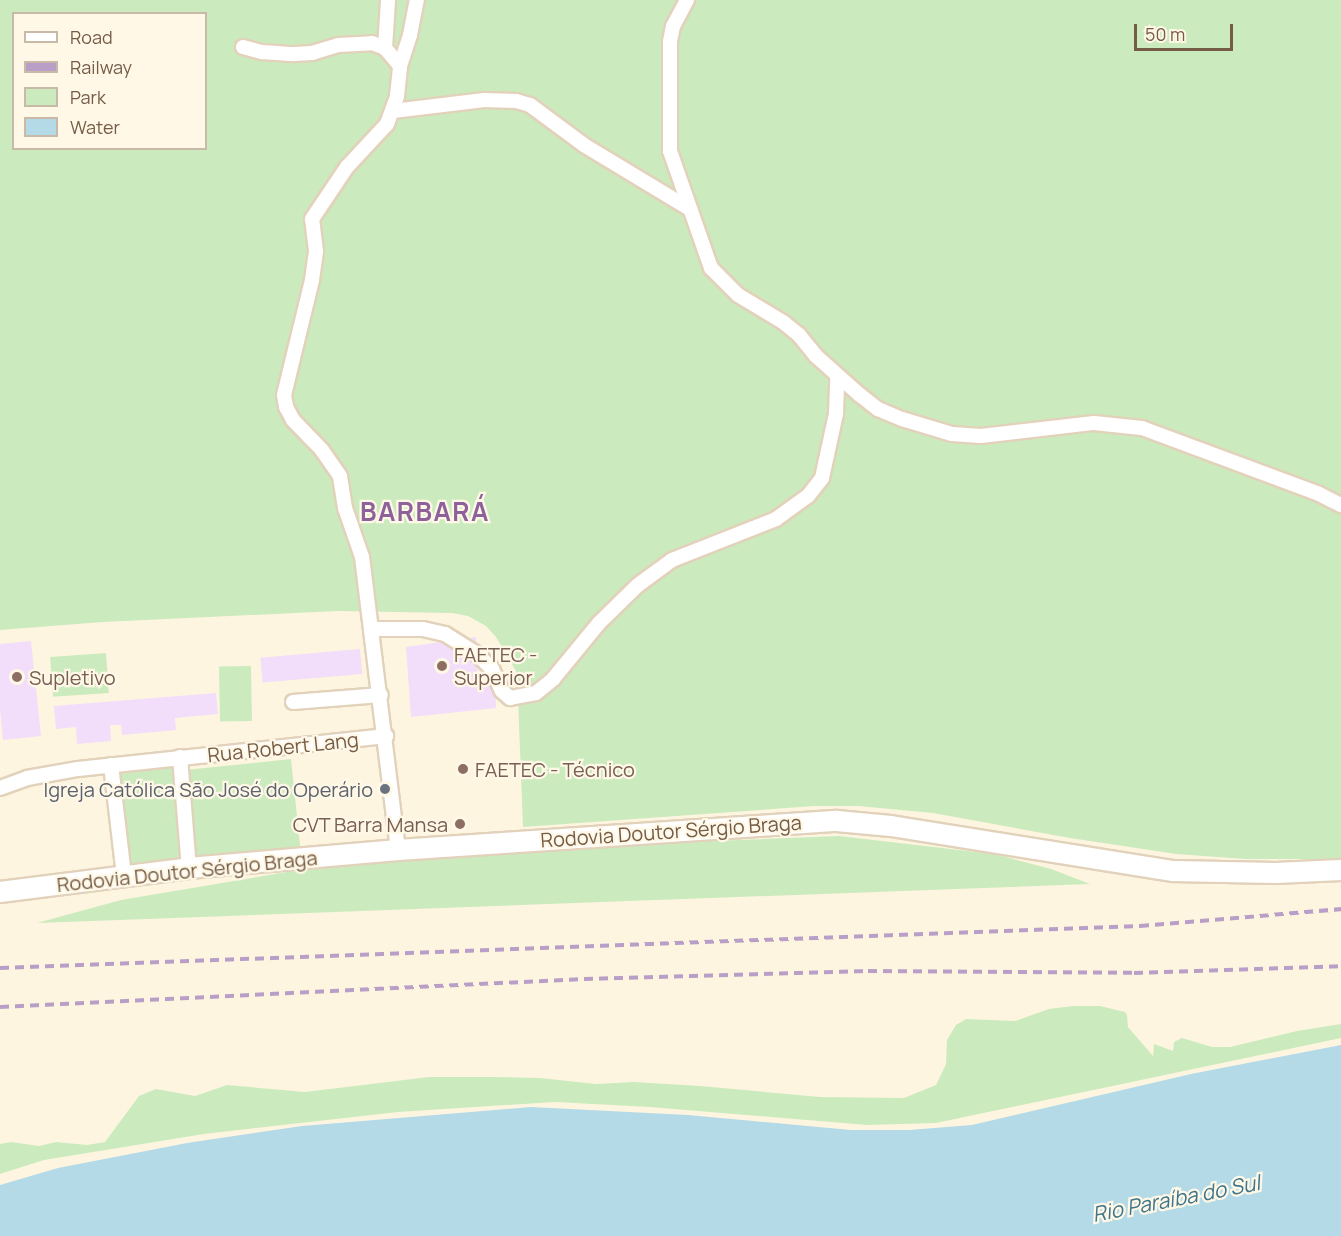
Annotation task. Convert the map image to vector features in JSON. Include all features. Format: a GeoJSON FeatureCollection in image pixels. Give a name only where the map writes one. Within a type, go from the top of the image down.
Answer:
{"type":"FeatureCollection","features":[{"type":"Feature","properties":{"kind":"main road","name":"Rodovia Doutor Sérgio Braga"},"geometry":{"type":"LineString","coordinates":[[0,892],[189,868],[398,850],[837,821],[891,826],[1173,871],[1276,873],[1341,870]]}},
{"type":"Feature","properties":{"kind":"street"},"geometry":{"type":"LineString","coordinates":[[385,48],[388,0]]}},
{"type":"Feature","properties":{"kind":"street"},"geometry":{"type":"LineString","coordinates":[[398,850],[381,695],[362,557],[345,508],[339,476],[322,450],[293,420],[286,407],[284,395],[312,280],[316,251],[312,219],[347,167],[387,124],[393,111],[400,66],[410,35],[417,0]]}},
{"type":"Feature","properties":{"kind":"street"},"geometry":{"type":"LineString","coordinates":[[687,0],[673,26],[670,42],[670,151],[711,268],[738,295],[783,322],[837,376],[878,409],[924,427],[981,436],[1094,423],[1142,428],[1319,494],[1341,505]]}},
{"type":"Feature","properties":{"kind":"street"},"geometry":{"type":"LineString","coordinates":[[243,47],[262,52],[294,54],[357,42],[379,44],[400,66]]}},
{"type":"Feature","properties":{"kind":"street"},"geometry":{"type":"LineString","coordinates":[[393,111],[484,100],[516,101],[530,105],[584,145],[690,209]]}},
{"type":"Feature","properties":{"kind":"street"},"geometry":{"type":"LineString","coordinates":[[371,624],[423,629],[445,634],[478,655],[492,669],[502,691],[510,698],[536,693],[553,679],[599,623],[638,585],[672,560],[776,519],[808,496],[822,478],[836,414],[837,376]]}},
{"type":"Feature","properties":{"kind":"street"},"geometry":{"type":"LineString","coordinates":[[292,702],[381,695]]}},
{"type":"Feature","properties":{"kind":"street","name":"Rua Robert Lang"},"geometry":{"type":"LineString","coordinates":[[0,788],[27,778],[111,765],[386,736]]}},
{"type":"Feature","properties":{"kind":"street"},"geometry":{"type":"LineString","coordinates":[[180,757],[189,868]]}},
{"type":"Feature","properties":{"kind":"street"},"geometry":{"type":"LineString","coordinates":[[111,765],[124,875]]}},
{"type":"Feature","properties":{"kind":"shaded area","name":"FAETEC - Superior"},"geometry":{"type":"Polygon","coordinates":[[[476,637],[478,687],[495,685],[496,708],[411,717],[406,647],[476,637]]]}},
{"type":"Feature","properties":{"kind":"shaded area","name":"Supletivo"},"geometry":{"type":"Polygon","coordinates":[[[31,641],[41,736],[3,740],[0,709],[0,644],[31,641]]]}},
{"type":"Feature","properties":{"kind":"shaded area"},"geometry":{"type":"Polygon","coordinates":[[[360,649],[362,674],[263,683],[260,658],[360,649]]]}},
{"type":"Feature","properties":{"kind":"shaded area"},"geometry":{"type":"Polygon","coordinates":[[[216,693],[218,714],[175,718],[176,730],[122,735],[121,725],[110,725],[111,741],[77,744],[76,727],[56,729],[54,706],[216,693]]]}},
{"type":"Feature","properties":{"kind":"green space"},"geometry":{"type":"Polygon","coordinates":[[[0,0],[1341,0],[1341,859],[1245,859],[1176,854],[1070,838],[933,813],[858,806],[815,806],[523,827],[517,673],[496,637],[486,626],[468,616],[452,613],[338,611],[103,622],[0,630],[0,0]]]}},
{"type":"Feature","properties":{"kind":"green space"},"geometry":{"type":"Polygon","coordinates":[[[106,653],[109,693],[53,697],[50,657],[106,653]]]}},
{"type":"Feature","properties":{"kind":"green space"},"geometry":{"type":"Polygon","coordinates":[[[251,666],[252,721],[220,722],[219,667],[251,666]]]}},
{"type":"Feature","properties":{"kind":"green space"},"geometry":{"type":"Polygon","coordinates":[[[291,759],[300,848],[197,858],[188,770],[291,759]]]}},
{"type":"Feature","properties":{"kind":"green space"},"geometry":{"type":"Polygon","coordinates":[[[174,767],[186,861],[129,868],[117,774],[174,767]]]}},
{"type":"Feature","properties":{"kind":"green space"},"geometry":{"type":"Polygon","coordinates":[[[839,836],[994,854],[1051,869],[1090,884],[37,923],[121,900],[310,868],[512,849],[839,836]]]}},
{"type":"Feature","properties":{"kind":"green space"},"geometry":{"type":"Polygon","coordinates":[[[1100,1006],[1125,1012],[1128,1027],[1153,1056],[1154,1044],[1173,1051],[1174,1042],[1182,1038],[1212,1047],[1230,1047],[1297,1031],[1341,1024],[1341,1038],[936,1123],[867,1125],[650,1107],[555,1102],[398,1112],[204,1134],[44,1160],[0,1174],[0,1144],[11,1142],[39,1146],[56,1142],[87,1145],[105,1142],[139,1096],[156,1089],[195,1096],[227,1085],[305,1092],[429,1077],[493,1077],[540,1078],[596,1084],[634,1082],[700,1086],[820,1097],[904,1098],[936,1085],[946,1064],[947,1040],[956,1025],[966,1019],[1015,1021],[1049,1009],[1100,1006]]]}},
{"type":"Feature","properties":{"kind":"water","name":"Rio Paraíba do Sul"},"geometry":{"type":"Polygon","coordinates":[[[1341,1045],[1341,1236],[0,1236],[0,1185],[58,1168],[187,1143],[302,1126],[531,1107],[688,1115],[851,1130],[909,1130],[972,1125],[1191,1074],[1341,1045]]]}},
{"type":"Feature","properties":{"kind":"railway"},"geometry":{"type":"LineString","coordinates":[[0,968],[1140,926],[1341,909]]}},
{"type":"Feature","properties":{"kind":"railway"},"geometry":{"type":"LineString","coordinates":[[0,1007],[584,979],[868,971],[1134,973],[1341,966]]}},
{"type":"Feature","properties":{"kind":"place","name":"FAETEC - Superior"},"geometry":{"type":"Point","coordinates":[442,666]}},
{"type":"Feature","properties":{"kind":"place","name":"Supletivo"},"geometry":{"type":"Point","coordinates":[17,677]}},
{"type":"Feature","properties":{"kind":"place","name":"FAETEC - Técnico"},"geometry":{"type":"Point","coordinates":[463,769]}},
{"type":"Feature","properties":{"kind":"place","name":"Igreja Católica São José do Operário"},"geometry":{"type":"Point","coordinates":[385,789]}},
{"type":"Feature","properties":{"kind":"place","name":"CVT Barra Mansa"},"geometry":{"type":"Point","coordinates":[460,824]}},
{"type":"Feature","properties":{"kind":"district","name":"BARBARÁ"},"geometry":{"type":"Point","coordinates":[425,512]}}]}
